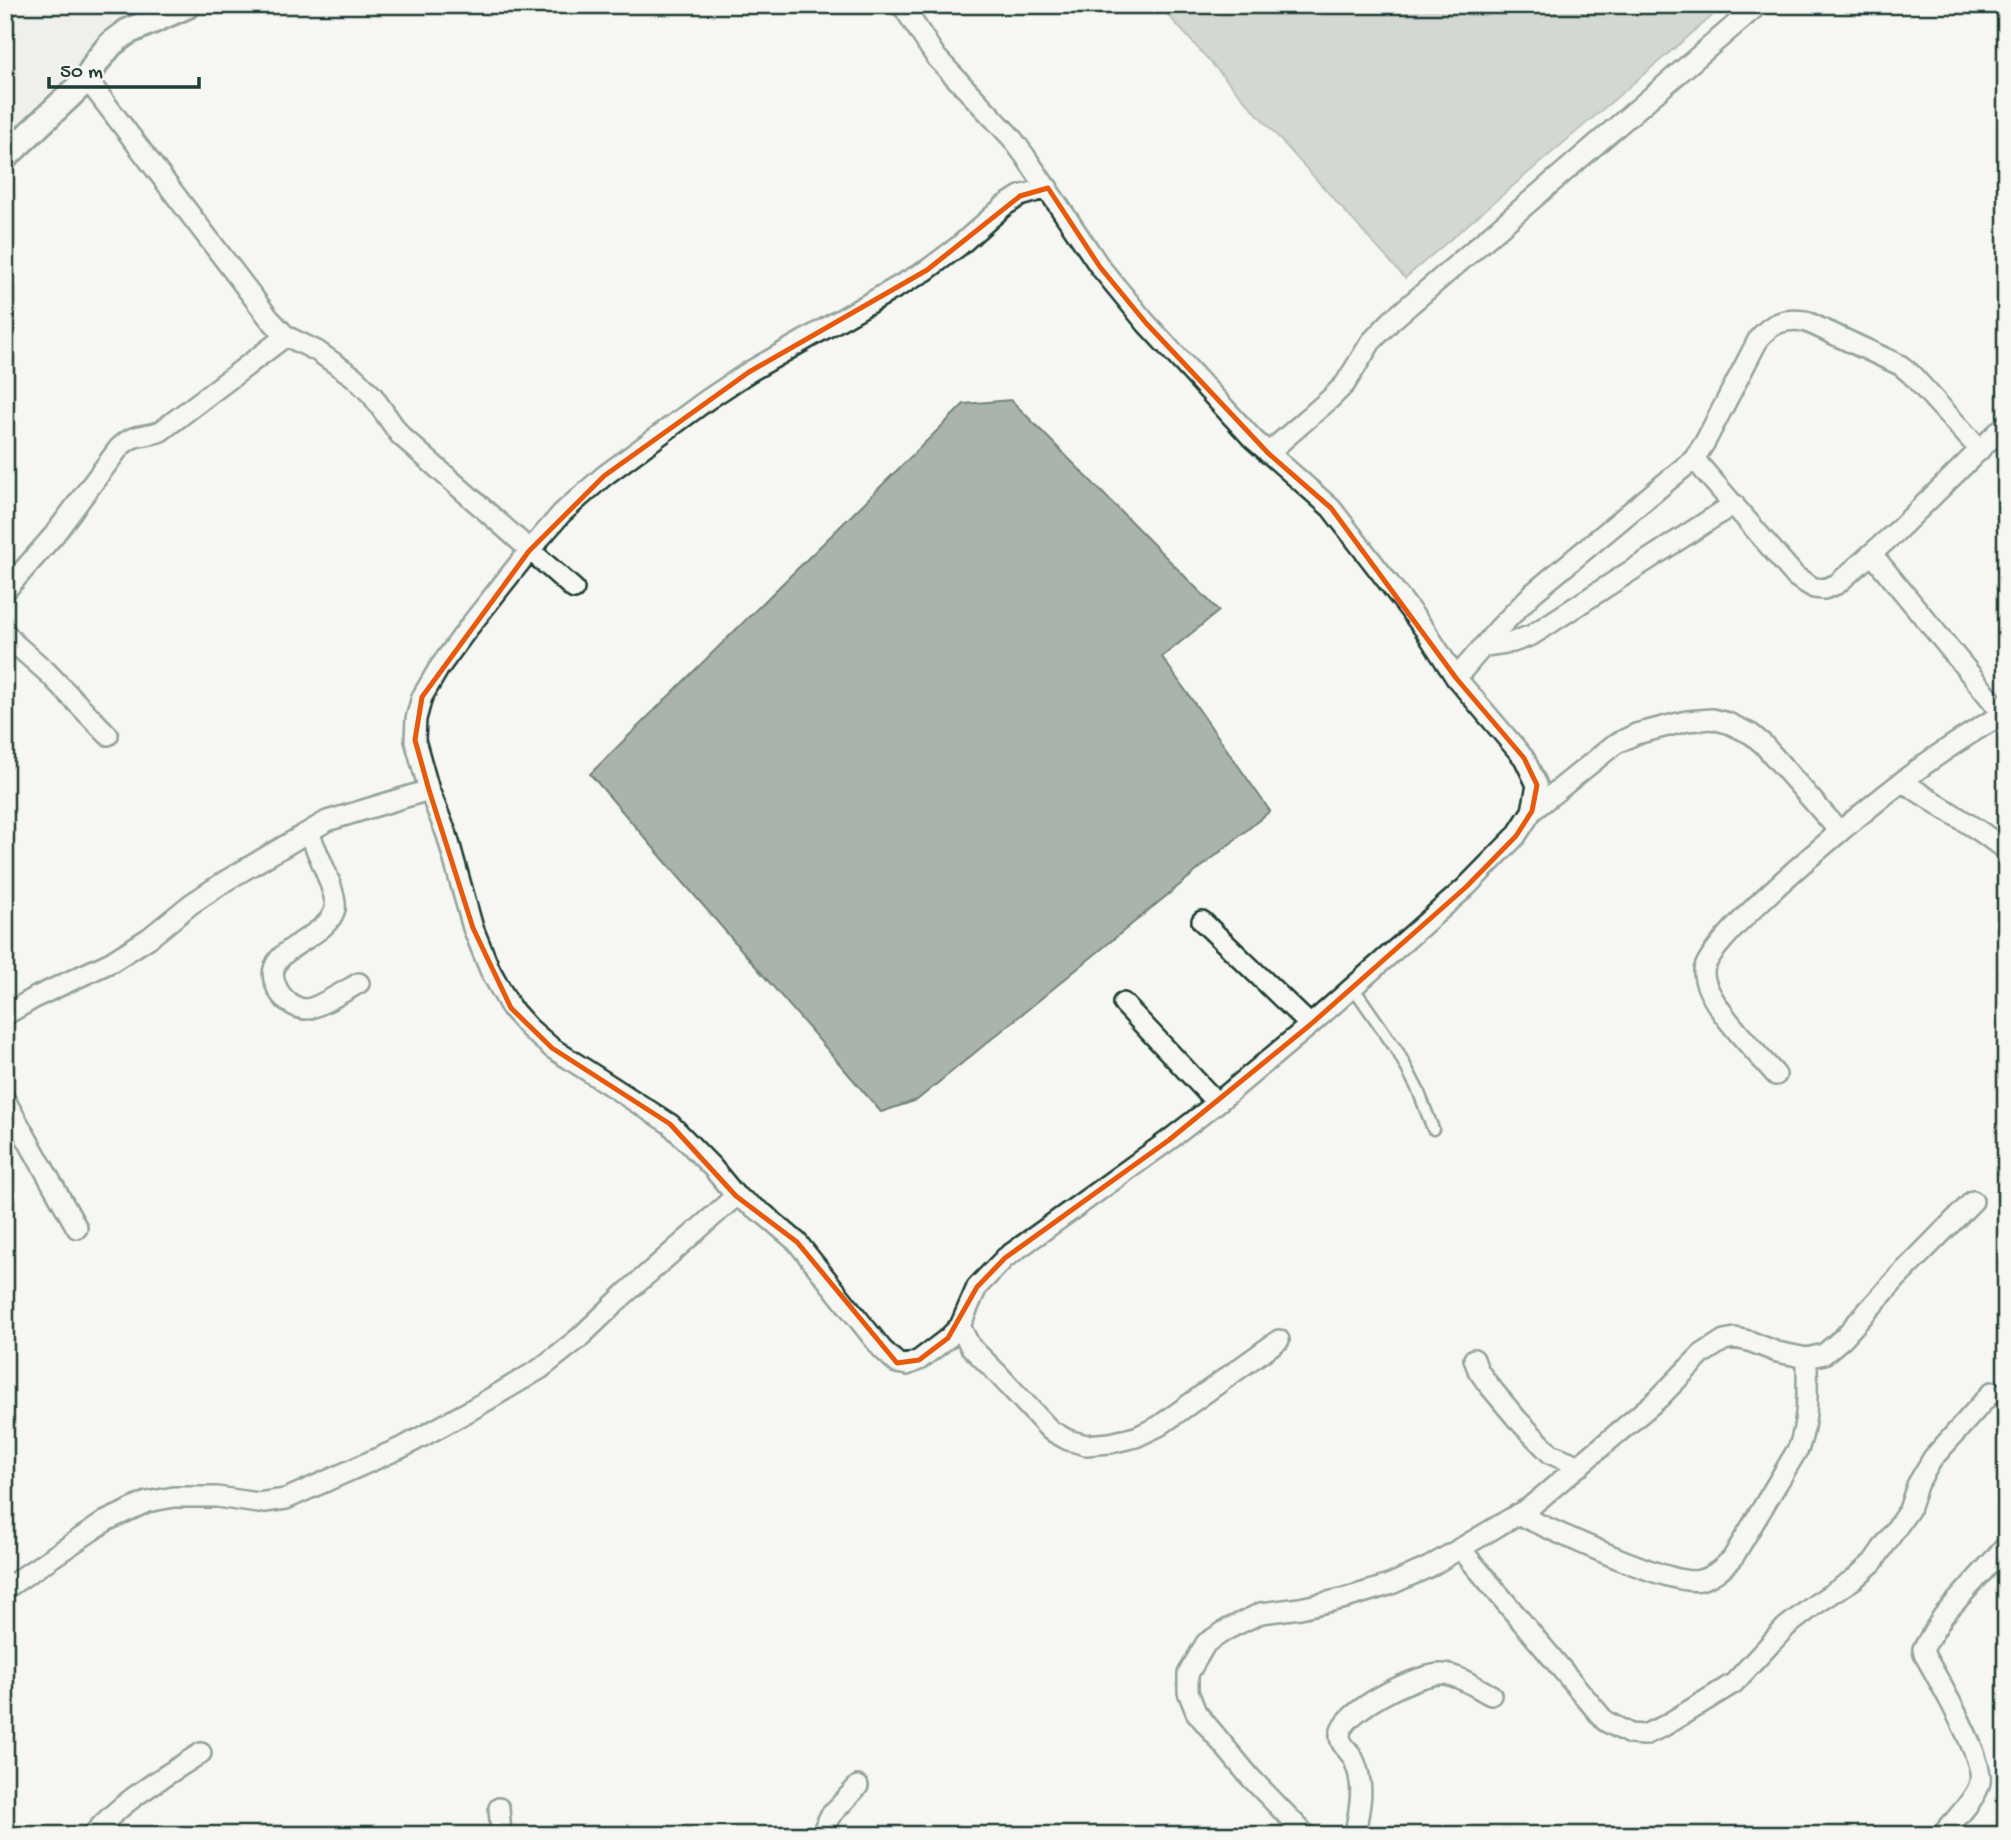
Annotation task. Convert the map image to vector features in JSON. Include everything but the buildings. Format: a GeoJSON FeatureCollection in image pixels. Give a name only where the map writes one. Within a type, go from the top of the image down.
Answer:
{"type":"FeatureCollection","features":[{"type":"Feature","properties":{"kind":"street"},"geometry":{"type":"LineString","coordinates":[[902,5],[936,57],[1010,137],[1048,188],[1100,267],[1146,323],[1253,439],[1331,508],[1425,630],[1456,678],[1524,758],[1537,785],[1532,811]]}},
{"type":"Feature","properties":{"kind":"street"},"geometry":{"type":"LineString","coordinates":[[1268,453],[1345,384],[1371,342],[1391,321],[1758,5]]}},
{"type":"Feature","properties":{"kind":"street"},"geometry":{"type":"LineString","coordinates":[[5,157],[87,79],[111,44],[127,32],[177,7]]}},
{"type":"Feature","properties":{"kind":"street"},"geometry":{"type":"LineString","coordinates":[[87,79],[269,318],[286,336],[317,351],[354,377],[372,395],[400,435],[574,589]]}},
{"type":"Feature","properties":{"kind":"street"},"geometry":{"type":"LineString","coordinates":[[1048,188],[1012,201],[927,270],[749,372],[604,476],[562,513],[529,551],[446,658],[422,697],[416,719],[415,740],[429,790],[447,835],[473,928],[489,970],[511,1008],[552,1048],[670,1124],[736,1196],[764,1214],[797,1242],[881,1349],[897,1363],[907,1365],[919,1360],[948,1338],[960,1326],[977,1287],[1005,1258],[1169,1140],[1310,1025],[1474,878],[1516,836],[1532,811],[1615,744],[1636,734],[1687,720],[1712,719],[1728,723],[1751,734],[1763,744],[1840,832]]}},
{"type":"Feature","properties":{"kind":"street"},"geometry":{"type":"LineString","coordinates":[[1456,678],[1533,593],[1694,459],[1759,338],[1768,327],[1778,322],[1791,319],[1805,321],[1900,365],[1980,450]]}},
{"type":"Feature","properties":{"kind":"street"},"geometry":{"type":"LineString","coordinates":[[5,591],[54,535],[128,439],[161,431],[286,336]]}},
{"type":"Feature","properties":{"kind":"street"},"geometry":{"type":"LineString","coordinates":[[1694,459],[1796,577],[1814,588],[1824,589],[1837,584],[1872,554],[2006,424]]}},
{"type":"Feature","properties":{"kind":"street"},"geometry":{"type":"LineString","coordinates":[[1485,646],[1513,642],[1532,635],[1734,504]]}},
{"type":"Feature","properties":{"kind":"street"},"geometry":{"type":"LineString","coordinates":[[1776,1074],[1715,1004],[1704,971],[1710,956],[1730,932],[1776,887],[1840,832],[1935,757],[2004,713],[1872,554]]}},
{"type":"Feature","properties":{"kind":"street"},"geometry":{"type":"LineString","coordinates":[[5,632],[108,735]]}},
{"type":"Feature","properties":{"kind":"street"},"geometry":{"type":"LineString","coordinates":[[1903,782],[2006,850]]}},
{"type":"Feature","properties":{"kind":"street"},"geometry":{"type":"LineString","coordinates":[[5,1015],[38,996],[111,962],[149,938],[191,904],[227,880],[327,821],[429,790]]}},
{"type":"Feature","properties":{"kind":"street"},"geometry":{"type":"LineString","coordinates":[[309,833],[335,897],[335,909],[330,919],[318,931],[280,956],[272,977],[284,1000],[297,1008],[309,1010],[359,983]]}},
{"type":"Feature","properties":{"kind":"street"},"geometry":{"type":"LineString","coordinates":[[1202,921],[1310,1025]]}},
{"type":"Feature","properties":{"kind":"street"},"geometry":{"type":"LineString","coordinates":[[1122,1003],[1217,1103]]}},
{"type":"Feature","properties":{"kind":"street"},"geometry":{"type":"LineString","coordinates":[[5,1100],[77,1228]]}},
{"type":"Feature","properties":{"kind":"street"},"geometry":{"type":"LineString","coordinates":[[5,1589],[106,1521],[147,1502],[174,1497],[217,1497],[258,1503],[286,1499],[405,1446],[540,1369],[578,1339],[736,1196]]}},
{"type":"Feature","properties":{"kind":"street"},"geometry":{"type":"LineString","coordinates":[[1306,1835],[1250,1777],[1196,1712],[1188,1692],[1188,1674],[1206,1643],[1228,1629],[1261,1614],[1346,1598],[1389,1585],[1429,1567],[1530,1507],[1658,1399],[1702,1354],[1724,1340],[1735,1338],[1749,1341],[1777,1352],[1807,1358],[1824,1354],[1843,1338],[1973,1201]]}},
{"type":"Feature","properties":{"kind":"street"},"geometry":{"type":"LineString","coordinates":[[960,1326],[970,1346],[1051,1430],[1068,1440],[1086,1445],[1136,1437],[1159,1426],[1279,1340]]}},
{"type":"Feature","properties":{"kind":"street"},"geometry":{"type":"LineString","coordinates":[[1517,1514],[1657,1574],[1683,1581],[1699,1581],[1716,1573],[1732,1559],[1799,1447],[1807,1409],[1807,1358]]}},
{"type":"Feature","properties":{"kind":"street"},"geometry":{"type":"LineString","coordinates":[[1474,1359],[1487,1383],[1551,1454],[1580,1466]]}},
{"type":"Feature","properties":{"kind":"street"},"geometry":{"type":"LineString","coordinates":[[1460,1548],[1605,1721],[1630,1734],[1644,1735],[1664,1727],[1734,1683],[1786,1627],[1854,1579],[1873,1562],[1909,1510],[1917,1485],[1933,1458],[1992,1392]]}},
{"type":"Feature","properties":{"kind":"street"},"geometry":{"type":"LineString","coordinates":[[1941,1835],[1973,1796],[1980,1782],[1979,1766],[1923,1649],[1943,1616],[2006,1546]]}},
{"type":"Feature","properties":{"kind":"street"},"geometry":{"type":"LineString","coordinates":[[1355,1835],[1361,1784],[1357,1768],[1340,1741],[1340,1730],[1347,1721],[1384,1694],[1438,1673],[1451,1674],[1491,1695]]}},
{"type":"Feature","properties":{"kind":"street"},"geometry":{"type":"LineString","coordinates":[[93,1835],[124,1805],[201,1753]]}},
{"type":"Feature","properties":{"kind":"street"},"geometry":{"type":"LineString","coordinates":[[821,1835],[830,1816],[858,1786]]}},
{"type":"Feature","properties":{"kind":"street"},"geometry":{"type":"LineString","coordinates":[[499,1808],[501,1835]]}},
{"type":"Feature","properties":{"kind":"lane"},"geometry":{"type":"LineString","coordinates":[[1353,986],[1398,1052],[1418,1090],[1433,1129]]}},
{"type":"Feature","properties":{"kind":"highlighted area"},"geometry":{"type":"Polygon","coordinates":[[[1048,188],[1100,267],[1146,323],[1268,453],[1331,508],[1456,678],[1524,758],[1537,785],[1532,811],[1516,836],[1466,887],[1310,1025],[1169,1140],[1005,1258],[977,1287],[948,1338],[919,1360],[897,1363],[797,1242],[736,1196],[670,1124],[552,1048],[511,1008],[473,928],[429,790],[415,740],[422,697],[529,551],[604,476],[749,372],[927,270],[1020,196],[1048,188]]]}},
{"type":"Feature","properties":{"kind":"shaded area"},"geometry":{"type":"Polygon","coordinates":[[[5,5],[158,5],[121,23],[5,136],[5,5]]]}},
{"type":"Feature","properties":{"kind":"shaded area"},"geometry":{"type":"Polygon","coordinates":[[[1159,5],[1725,5],[1405,278],[1159,5]]]}},
{"type":"Feature","properties":{"kind":"shaded area"},"geometry":{"type":"Polygon","coordinates":[[[1011,400],[1219,611],[1162,657],[1270,811],[917,1100],[881,1112],[590,774],[964,404],[1011,400]]]}}]}
